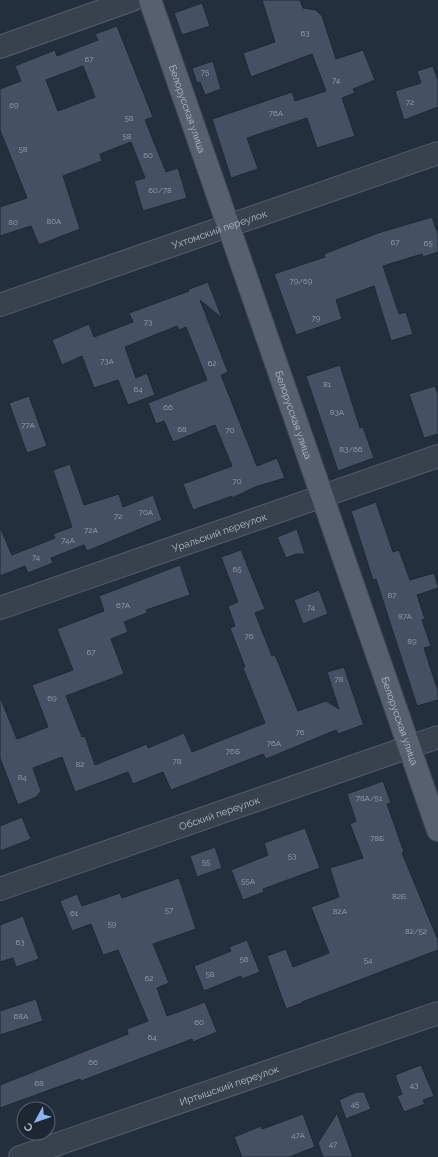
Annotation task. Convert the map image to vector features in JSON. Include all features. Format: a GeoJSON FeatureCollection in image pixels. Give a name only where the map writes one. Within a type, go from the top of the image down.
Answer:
{"type":"FeatureCollection","features":[{"type":"Feature","properties":{"kind":"main road","name":"Белорусская улица"},"geometry":{"type":"LineString","coordinates":[[150,0],[438,830]]}},
{"type":"Feature","properties":{"kind":"street"},"geometry":{"type":"LineString","coordinates":[[0,47],[132,0]]}},
{"type":"Feature","properties":{"kind":"street","name":"Ухтомский переулок"},"geometry":{"type":"LineString","coordinates":[[0,304],[438,153]]}},
{"type":"Feature","properties":{"kind":"street","name":"Уральский переулок"},"geometry":{"type":"LineString","coordinates":[[0,608],[438,456]]}},
{"type":"Feature","properties":{"kind":"street","name":"Обский переулок"},"geometry":{"type":"LineString","coordinates":[[0,889],[438,737]]}},
{"type":"Feature","properties":{"kind":"street","name":"Иртышский переулок"},"geometry":{"type":"LineString","coordinates":[[20,1157],[438,1013]]}},
{"type":"Feature","properties":{"kind":"building"},"geometry":{"type":"Polygon","coordinates":[[[262,0],[300,0],[303,8],[316,10],[322,16],[336,59],[363,50],[375,80],[353,89],[355,93],[342,98],[355,136],[317,148],[307,118],[247,138],[258,169],[231,178],[212,119],[292,92],[295,101],[326,91],[312,54],[251,77],[243,53],[275,42],[262,0]]]}},
{"type":"Feature","properties":{"kind":"building"},"geometry":{"type":"Polygon","coordinates":[[[202,3],[210,26],[182,35],[174,13],[202,3]]]}},
{"type":"Feature","properties":{"kind":"building"},"geometry":{"type":"Polygon","coordinates":[[[117,26],[153,117],[145,120],[166,172],[178,168],[187,198],[143,211],[134,181],[145,178],[131,142],[100,154],[102,161],[63,176],[80,229],[39,245],[31,226],[0,236],[0,207],[27,198],[0,130],[0,89],[21,81],[15,66],[55,50],[57,56],[98,40],[95,34],[117,26]],[[83,66],[46,80],[58,111],[95,97],[83,66]]]}},
{"type":"Feature","properties":{"kind":"building"},"geometry":{"type":"Polygon","coordinates":[[[213,61],[221,89],[205,95],[200,82],[197,83],[192,68],[213,61]]]}},
{"type":"Feature","properties":{"kind":"building"},"geometry":{"type":"Polygon","coordinates":[[[433,66],[438,80],[438,107],[404,120],[395,91],[421,83],[417,71],[433,66]]]}},
{"type":"Feature","properties":{"kind":"building"},"geometry":{"type":"Polygon","coordinates":[[[432,217],[438,234],[438,252],[423,257],[422,254],[383,266],[399,314],[406,312],[413,334],[391,341],[374,286],[336,300],[342,319],[296,335],[274,274],[325,257],[324,254],[378,233],[432,217]]]}},
{"type":"Feature","properties":{"kind":"building"},"geometry":{"type":"Polygon","coordinates":[[[208,282],[222,318],[200,300],[228,372],[221,375],[257,466],[277,458],[285,478],[255,487],[232,498],[232,496],[193,510],[183,484],[232,466],[215,425],[173,442],[164,421],[156,424],[148,403],[207,380],[186,327],[179,330],[177,326],[125,347],[136,378],[147,373],[155,395],[128,405],[118,380],[94,388],[82,356],[62,365],[52,340],[89,324],[94,337],[133,322],[129,313],[189,291],[187,290],[208,282]]]}},
{"type":"Feature","properties":{"kind":"building"},"geometry":{"type":"Polygon","coordinates":[[[340,365],[360,428],[363,427],[374,458],[338,471],[306,376],[340,365]]]}},
{"type":"Feature","properties":{"kind":"building"},"geometry":{"type":"Polygon","coordinates":[[[435,386],[438,395],[438,434],[424,438],[409,394],[435,386]]]}},
{"type":"Feature","properties":{"kind":"building"},"geometry":{"type":"Polygon","coordinates":[[[29,396],[47,446],[27,453],[9,403],[29,396]]]}},
{"type":"Feature","properties":{"kind":"building"},"geometry":{"type":"Polygon","coordinates":[[[70,464],[84,505],[119,494],[123,507],[153,495],[162,520],[87,551],[84,545],[51,558],[53,563],[28,573],[25,566],[0,576],[0,527],[12,555],[55,538],[53,534],[72,527],[53,470],[70,464]]]}},
{"type":"Feature","properties":{"kind":"building"},"geometry":{"type":"Polygon","coordinates":[[[376,502],[393,552],[399,550],[410,580],[434,573],[438,586],[438,588],[417,595],[425,619],[422,620],[431,646],[424,648],[438,691],[438,700],[417,706],[376,579],[373,580],[351,511],[376,502]]]}},
{"type":"Feature","properties":{"kind":"building"},"geometry":{"type":"Polygon","coordinates":[[[297,529],[305,554],[296,554],[286,558],[277,537],[297,529]]]}},
{"type":"Feature","properties":{"kind":"building"},"geometry":{"type":"Polygon","coordinates":[[[241,550],[265,609],[255,613],[272,656],[275,655],[298,711],[326,701],[339,709],[327,672],[344,667],[363,723],[365,724],[338,734],[336,730],[266,759],[263,754],[171,790],[163,772],[133,784],[128,772],[75,792],[62,757],[33,768],[41,791],[36,797],[18,805],[0,758],[0,697],[17,739],[48,727],[32,685],[73,670],[57,629],[104,611],[99,596],[180,565],[190,595],[146,610],[147,613],[124,622],[128,632],[111,639],[124,674],[66,696],[82,737],[85,736],[95,765],[147,744],[148,748],[184,733],[192,752],[265,723],[243,668],[245,667],[230,628],[235,626],[228,606],[238,602],[221,557],[241,550]]]}},
{"type":"Feature","properties":{"kind":"building"},"geometry":{"type":"Polygon","coordinates":[[[319,590],[328,614],[303,624],[294,600],[319,590]]]}},
{"type":"Feature","properties":{"kind":"building"},"geometry":{"type":"Polygon","coordinates":[[[383,781],[391,803],[387,804],[404,852],[402,853],[438,940],[438,950],[286,1009],[267,956],[286,949],[293,967],[329,953],[311,907],[339,897],[330,868],[363,858],[350,824],[356,821],[347,794],[383,781]]]}},
{"type":"Feature","properties":{"kind":"building"},"geometry":{"type":"Polygon","coordinates":[[[22,817],[31,839],[0,851],[0,826],[22,817]]]}},
{"type":"Feature","properties":{"kind":"building"},"geometry":{"type":"Polygon","coordinates":[[[305,828],[320,868],[263,889],[264,892],[243,900],[231,870],[268,855],[264,843],[305,828]]]}},
{"type":"Feature","properties":{"kind":"building"},"geometry":{"type":"Polygon","coordinates":[[[215,847],[222,868],[197,877],[190,856],[215,847]]]}},
{"type":"Feature","properties":{"kind":"building"},"geometry":{"type":"Polygon","coordinates":[[[179,878],[196,929],[153,944],[169,983],[157,988],[167,1016],[205,1002],[217,1032],[193,1042],[192,1039],[81,1081],[80,1079],[0,1108],[0,1085],[128,1034],[127,1029],[148,1021],[118,950],[103,955],[91,924],[72,931],[60,901],[77,894],[82,906],[120,893],[122,898],[179,878]]]}},
{"type":"Feature","properties":{"kind":"building"},"geometry":{"type":"Polygon","coordinates":[[[23,916],[39,959],[16,967],[13,958],[0,962],[0,925],[23,916]]]}},
{"type":"Feature","properties":{"kind":"building"},"geometry":{"type":"Polygon","coordinates":[[[247,940],[260,972],[242,979],[241,976],[204,991],[194,966],[231,951],[229,947],[247,940]]]}},
{"type":"Feature","properties":{"kind":"building"},"geometry":{"type":"Polygon","coordinates":[[[36,999],[43,1021],[0,1035],[0,1011],[36,999]]]}},
{"type":"Feature","properties":{"kind":"building"},"geometry":{"type":"Polygon","coordinates":[[[421,1065],[434,1096],[423,1100],[425,1104],[404,1112],[397,1096],[402,1094],[395,1075],[421,1065]]]}},
{"type":"Feature","properties":{"kind":"building"},"geometry":{"type":"Polygon","coordinates":[[[357,1092],[364,1092],[371,1109],[346,1119],[339,1100],[357,1092]]]}},
{"type":"Feature","properties":{"kind":"building"},"geometry":{"type":"Polygon","coordinates":[[[337,1113],[353,1157],[323,1157],[318,1143],[337,1113]]]}},
{"type":"Feature","properties":{"kind":"building"},"geometry":{"type":"Polygon","coordinates":[[[303,1114],[315,1147],[289,1157],[242,1157],[234,1137],[261,1126],[262,1129],[303,1114]]]}}]}
